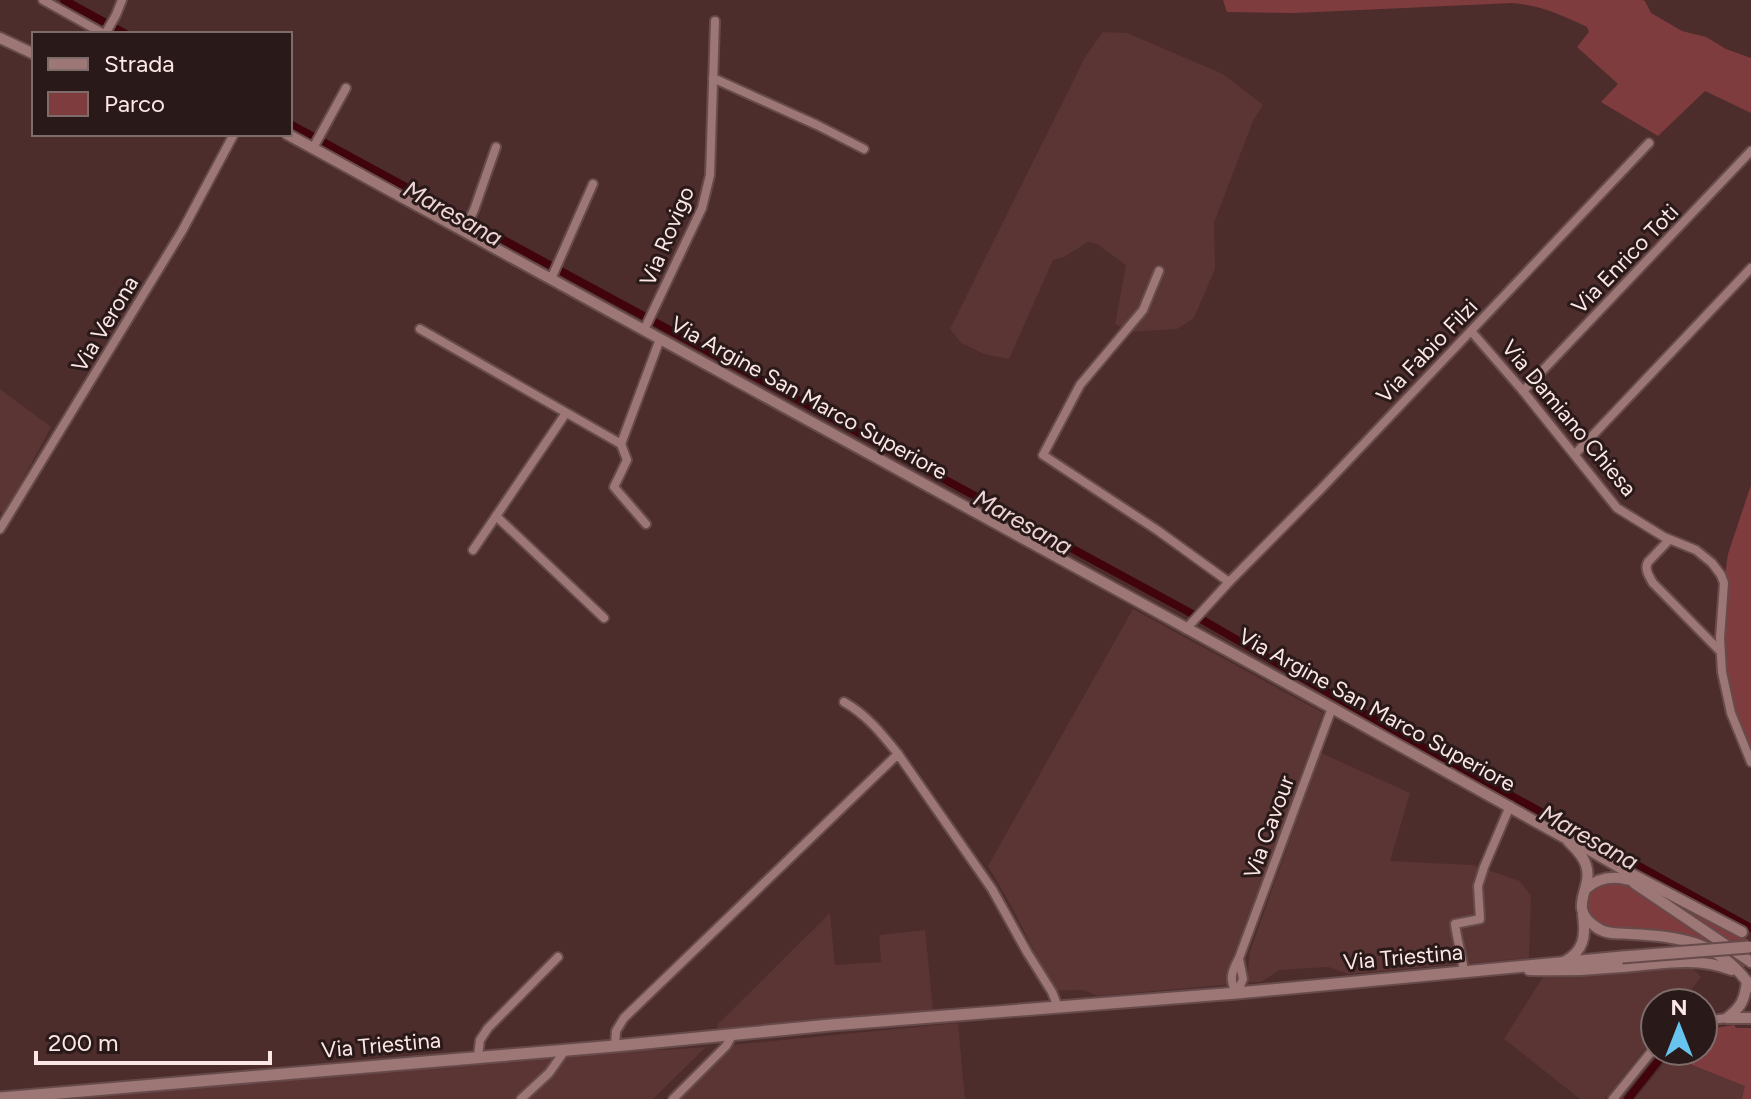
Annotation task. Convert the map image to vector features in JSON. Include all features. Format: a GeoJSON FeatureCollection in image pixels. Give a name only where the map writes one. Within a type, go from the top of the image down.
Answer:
{"type":"FeatureCollection","features":[{"type":"Feature","properties":{"kind":"main road","name":"Via Triestina"},"geometry":{"type":"LineString","coordinates":[[0,1098],[1237,993],[1622,957],[1748,940]]}},
{"type":"Feature","properties":{"kind":"street"},"geometry":{"type":"LineString","coordinates":[[43,0],[103,32]]}},
{"type":"Feature","properties":{"kind":"street"},"geometry":{"type":"LineString","coordinates":[[106,32],[122,0]]}},
{"type":"Feature","properties":{"kind":"street","name":"Via Rovigo"},"geometry":{"type":"LineString","coordinates":[[646,328],[702,208],[710,175],[715,21]]}},
{"type":"Feature","properties":{"kind":"street"},"geometry":{"type":"LineString","coordinates":[[0,38],[32,53]]}},
{"type":"Feature","properties":{"kind":"street"},"geometry":{"type":"LineString","coordinates":[[713,78],[864,149]]}},
{"type":"Feature","properties":{"kind":"street"},"geometry":{"type":"LineString","coordinates":[[314,146],[346,88]]}},
{"type":"Feature","properties":{"kind":"street","name":"Via Verona"},"geometry":{"type":"LineString","coordinates":[[0,529],[182,231],[233,136]]}},
{"type":"Feature","properties":{"kind":"street","name":"Via Argine San Marco Superiore"},"geometry":{"type":"LineString","coordinates":[[292,136],[1188,626],[1577,843],[1629,878]]}},
{"type":"Feature","properties":{"kind":"street","name":"Via Fabio Filzi"},"geometry":{"type":"LineString","coordinates":[[1188,626],[1649,143]]}},
{"type":"Feature","properties":{"kind":"street"},"geometry":{"type":"LineString","coordinates":[[465,229],[496,147]]}},
{"type":"Feature","properties":{"kind":"street","name":"Via Enrico Toti"},"geometry":{"type":"LineString","coordinates":[[1523,391],[1751,151]]}},
{"type":"Feature","properties":{"kind":"street"},"geometry":{"type":"LineString","coordinates":[[552,277],[593,184]]}},
{"type":"Feature","properties":{"kind":"street"},"geometry":{"type":"LineString","coordinates":[[1575,454],[1751,268]]}},
{"type":"Feature","properties":{"kind":"street"},"geometry":{"type":"LineString","coordinates":[[1159,271],[1143,310],[1080,385],[1043,455],[1229,582]]}},
{"type":"Feature","properties":{"kind":"street"},"geometry":{"type":"LineString","coordinates":[[420,329],[621,444],[627,460],[614,487],[646,524]]}},
{"type":"Feature","properties":{"kind":"street","name":"Via Damiano Chiesa"},"geometry":{"type":"LineString","coordinates":[[1471,331],[1617,508],[1669,540],[1696,550],[1721,575],[1724,583],[1720,638],[1722,672],[1731,713],[1751,762]]}},
{"type":"Feature","properties":{"kind":"street"},"geometry":{"type":"LineString","coordinates":[[621,444],[660,339]]}},
{"type":"Feature","properties":{"kind":"street"},"geometry":{"type":"LineString","coordinates":[[473,550],[566,413]]}},
{"type":"Feature","properties":{"kind":"street"},"geometry":{"type":"LineString","coordinates":[[496,516],[604,618]]}},
{"type":"Feature","properties":{"kind":"street"},"geometry":{"type":"LineString","coordinates":[[1669,540],[1648,562],[1647,573],[1653,583],[1720,651]]}},
{"type":"Feature","properties":{"kind":"street"},"geometry":{"type":"LineString","coordinates":[[844,702],[876,727],[898,754],[992,889],[1058,1007]]}},
{"type":"Feature","properties":{"kind":"street","name":"Via Cavour"},"geometry":{"type":"LineString","coordinates":[[1237,993],[1243,979],[1239,958],[1332,708]]}},
{"type":"Feature","properties":{"kind":"street"},"geometry":{"type":"LineString","coordinates":[[615,1046],[616,1031],[624,1018],[898,754]]}},
{"type":"Feature","properties":{"kind":"street"},"geometry":{"type":"LineString","coordinates":[[1464,972],[1455,924],[1480,919],[1478,886],[1510,806]]}},
{"type":"Feature","properties":{"kind":"street"},"geometry":{"type":"LineString","coordinates":[[1563,837],[1582,856],[1588,880],[1581,903],[1585,925],[1582,944],[1576,954],[1563,962]]}},
{"type":"Feature","properties":{"kind":"street"},"geometry":{"type":"LineString","coordinates":[[1585,889],[1599,879],[1629,878],[1748,940]]}},
{"type":"Feature","properties":{"kind":"street"},"geometry":{"type":"LineString","coordinates":[[1629,878],[1751,962]]}},
{"type":"Feature","properties":{"kind":"street"},"geometry":{"type":"LineString","coordinates":[[1583,913],[1604,932],[1676,937],[1699,944],[1730,963],[1749,984],[1741,1006],[1727,1018]]}},
{"type":"Feature","properties":{"kind":"street"},"geometry":{"type":"LineString","coordinates":[[478,1056],[480,1040],[488,1028],[558,957]]}},
{"type":"Feature","properties":{"kind":"street"},"geometry":{"type":"LineString","coordinates":[[1499,968],[1566,972],[1695,961],[1717,964],[1738,972]]}},
{"type":"Feature","properties":{"kind":"street"},"geometry":{"type":"LineString","coordinates":[[1719,1019],[1751,1018]]}},
{"type":"Feature","properties":{"kind":"street"},"geometry":{"type":"LineString","coordinates":[[673,1099],[726,1046],[733,1034]]}},
{"type":"Feature","properties":{"kind":"street"},"geometry":{"type":"LineString","coordinates":[[521,1099],[549,1073],[566,1049]]}},
{"type":"Feature","properties":{"kind":"street"},"geometry":{"type":"LineString","coordinates":[[1613,1099],[1639,1067]]}},
{"type":"Feature","properties":{"kind":"shaded area"},"geometry":{"type":"Polygon","coordinates":[[[1103,32],[1127,33],[1223,74],[1263,105],[1253,121],[1214,223],[1215,269],[1194,318],[1177,329],[1128,332],[1115,324],[1126,265],[1097,244],[1088,242],[1053,260],[1009,359],[984,354],[961,343],[950,329],[1085,57],[1103,32]]]}},
{"type":"Feature","properties":{"kind":"shaded area"},"geometry":{"type":"Polygon","coordinates":[[[0,389],[51,427],[4,514],[0,511],[0,389]]]}},
{"type":"Feature","properties":{"kind":"shaded area"},"geometry":{"type":"Polygon","coordinates":[[[1133,609],[1323,713],[1239,947],[1236,984],[1098,996],[1083,990],[1052,991],[1013,909],[988,866],[1133,609]]]}},
{"type":"Feature","properties":{"kind":"shaded area"},"geometry":{"type":"Polygon","coordinates":[[[1321,753],[1410,793],[1390,861],[1473,865],[1520,881],[1531,896],[1529,958],[1348,974],[1328,967],[1280,970],[1261,982],[1247,983],[1250,951],[1321,753]]]}},
{"type":"Feature","properties":{"kind":"shaded area"},"geometry":{"type":"Polygon","coordinates":[[[830,913],[835,965],[881,962],[879,935],[925,930],[933,1010],[718,1029],[717,1025],[830,913]]]}},
{"type":"Feature","properties":{"kind":"shaded area"},"geometry":{"type":"Polygon","coordinates":[[[1684,960],[1701,977],[1693,987],[1639,987],[1639,1056],[1605,1099],[1580,1099],[1504,1039],[1546,972],[1684,960]]]}},
{"type":"Feature","properties":{"kind":"shaded area"},"geometry":{"type":"Polygon","coordinates":[[[958,1023],[965,1099],[680,1099],[730,1045],[958,1023]]]}},
{"type":"Feature","properties":{"kind":"shaded area"},"geometry":{"type":"Polygon","coordinates":[[[706,1047],[653,1099],[80,1099],[641,1049],[706,1047]]]}},
{"type":"Feature","properties":{"kind":"shaded area"},"geometry":{"type":"Polygon","coordinates":[[[1661,1067],[1698,1067],[1746,1086],[1742,1099],[1635,1099],[1661,1067]]]}},
{"type":"Feature","properties":{"kind":"green space"},"geometry":{"type":"Polygon","coordinates":[[[1223,0],[1642,0],[1651,13],[1682,31],[1706,37],[1726,49],[1751,58],[1751,113],[1705,91],[1658,136],[1601,102],[1618,84],[1577,47],[1589,32],[1587,27],[1532,6],[1512,3],[1295,13],[1227,12],[1223,0]]]}},
{"type":"Feature","properties":{"kind":"green space"},"geometry":{"type":"Polygon","coordinates":[[[1751,485],[1751,767],[1739,746],[1720,681],[1719,615],[1728,554],[1751,485]]]}},
{"type":"Feature","properties":{"kind":"green space"},"geometry":{"type":"Polygon","coordinates":[[[1603,881],[1622,882],[1640,891],[1746,965],[1742,969],[1711,945],[1694,938],[1614,931],[1592,921],[1587,898],[1592,889],[1603,881]]]}},
{"type":"Feature","properties":{"kind":"green space"},"geometry":{"type":"Polygon","coordinates":[[[1680,908],[1747,939],[1748,940],[1731,941],[1680,908]]]}},
{"type":"Feature","properties":{"kind":"green space"},"geometry":{"type":"Polygon","coordinates":[[[1734,1025],[1736,1028],[1751,1028],[1751,1099],[1742,1099],[1745,1086],[1698,1067],[1719,1067],[1719,1027],[1734,1025]]]}},
{"type":"Feature","properties":{"kind":"waterway","name":"Maresana"},"geometry":{"type":"LineString","coordinates":[[64,0],[122,32]]}},
{"type":"Feature","properties":{"kind":"waterway","name":"Maresana"},"geometry":{"type":"LineString","coordinates":[[292,125],[1187,611],[1416,743],[1751,928]]}},
{"type":"Feature","properties":{"kind":"waterway"},"geometry":{"type":"LineString","coordinates":[[1628,1099],[1653,1067]]}}]}
